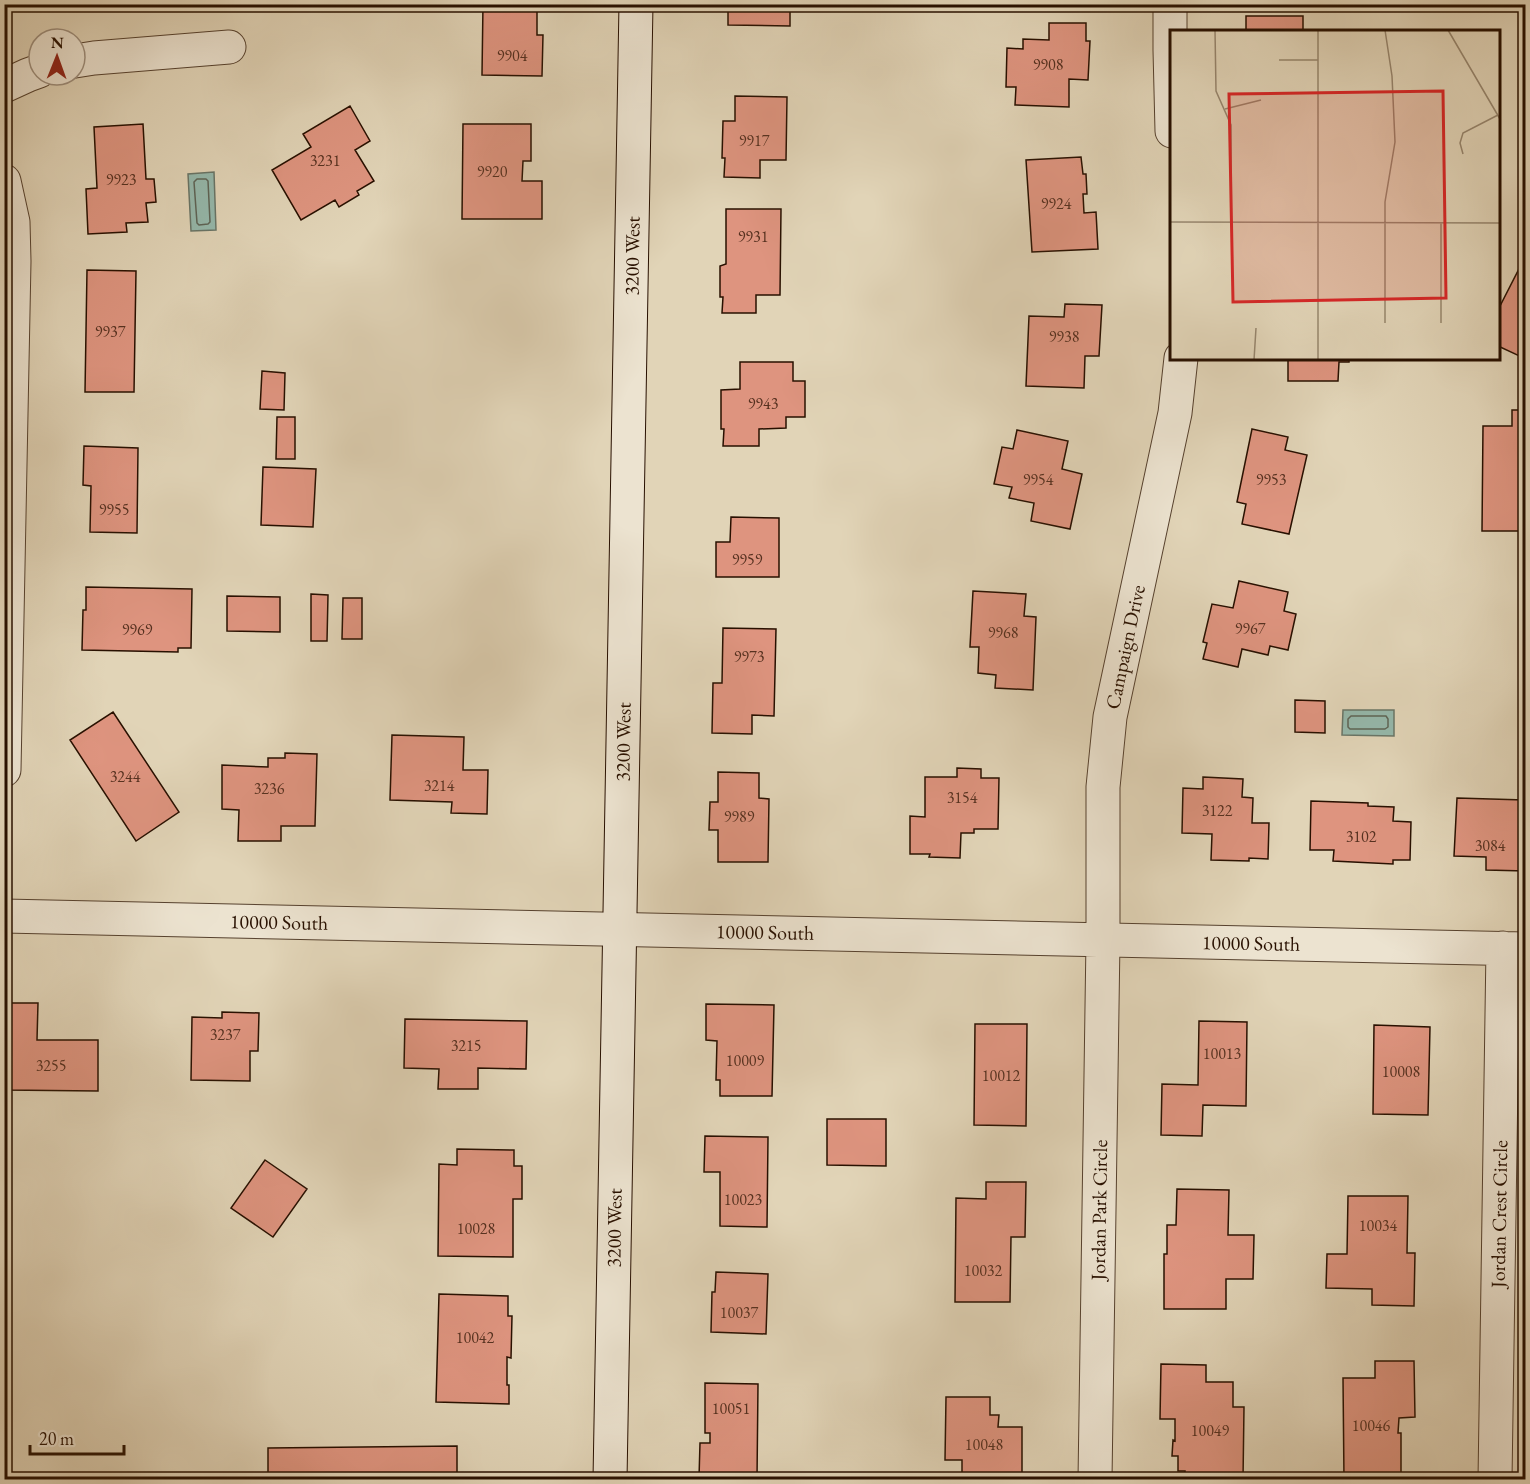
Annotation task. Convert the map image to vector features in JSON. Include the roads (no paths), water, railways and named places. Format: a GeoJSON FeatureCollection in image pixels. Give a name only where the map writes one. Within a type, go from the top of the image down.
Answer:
{"type":"FeatureCollection","features":[{"type":"Feature","properties":{"kind":"street","name":"3200 West"},"geometry":{"type":"LineString","coordinates":[[610,1479],[636,4]]}},
{"type":"Feature","properties":{"kind":"street"},"geometry":{"type":"LineString","coordinates":[[1170,4],[1170,50]]}},
{"type":"Feature","properties":{"kind":"street"},"geometry":{"type":"LineString","coordinates":[[87,59],[229,47]]}},
{"type":"Feature","properties":{"kind":"street"},"geometry":{"type":"LineString","coordinates":[[4,86],[27,75]]}},
{"type":"Feature","properties":{"kind":"street"},"geometry":{"type":"LineString","coordinates":[[4,181],[13,222],[14,261],[4,770]]}},
{"type":"Feature","properties":{"kind":"street","name":"Campaign Drive"},"geometry":{"type":"LineString","coordinates":[[1103,940],[1103,787],[1110,717],[1175,413],[1181,360]]}},
{"type":"Feature","properties":{"kind":"street","name":"10000 South"},"geometry":{"type":"LineString","coordinates":[[4,916],[1514,949]]}},
{"type":"Feature","properties":{"kind":"street","name":"Jordan Park Circle"},"geometry":{"type":"LineString","coordinates":[[1095,1479],[1103,940]]}},
{"type":"Feature","properties":{"kind":"street","name":"Jordan Crest Circle"},"geometry":{"type":"LineString","coordinates":[[1495,1479],[1514,949]]}},
{"type":"Feature","properties":{"kind":"water"},"geometry":{"type":"Polygon","coordinates":[[[214,172],[216,230],[191,231],[188,174],[214,172]]]}},
{"type":"Feature","properties":{"kind":"water"},"geometry":{"type":"Polygon","coordinates":[[[1343,710],[1394,710],[1394,736],[1342,735],[1343,710]]]}}]}
